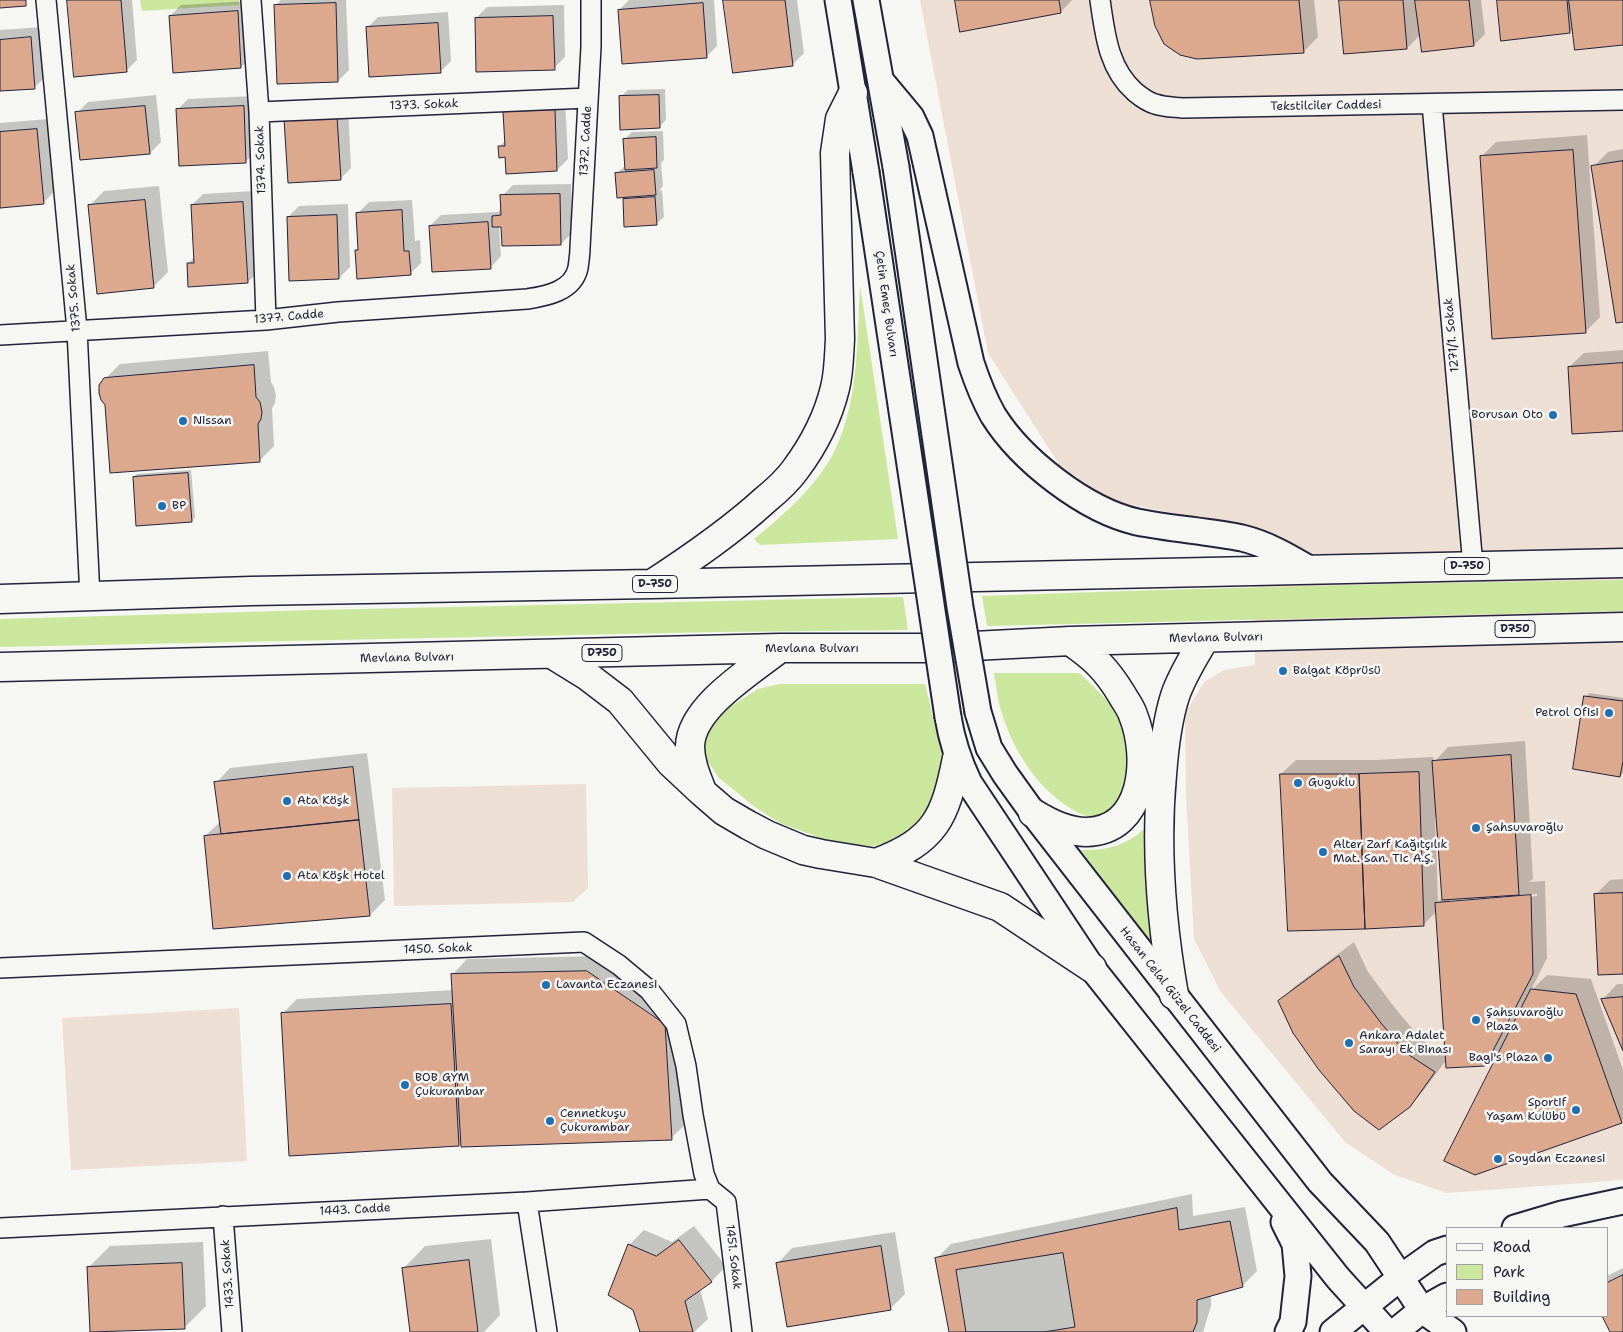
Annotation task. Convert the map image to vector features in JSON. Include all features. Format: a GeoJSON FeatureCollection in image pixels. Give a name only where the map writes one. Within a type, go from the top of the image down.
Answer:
{"type":"FeatureCollection","features":[{"type":"Feature","properties":{"kind":"highway"},"geometry":{"type":"LineString","coordinates":[[652,584],[740,523],[779,488],[806,456],[827,413],[839,366],[840,339],[835,153],[840,119],[853,93]]}},
{"type":"Feature","properties":{"kind":"highway","name":"D-750"},"geometry":{"type":"LineString","coordinates":[[0,599],[251,591],[1623,563]]}},
{"type":"Feature","properties":{"kind":"highway","name":"Mevlana Bulvarı"},"geometry":{"type":"LineString","coordinates":[[0,667],[780,648],[935,648],[1070,641],[1623,627]]}},
{"type":"Feature","properties":{"kind":"highway"},"geometry":{"type":"LineString","coordinates":[[1174,995],[1162,921],[1158,839],[1160,800],[1170,711],[1183,678],[1205,638]]}},
{"type":"Feature","properties":{"kind":"highway"},"geometry":{"type":"LineString","coordinates":[[1033,813],[1045,821],[1067,829],[1086,832],[1103,829],[1114,824],[1126,813],[1136,796],[1140,780],[1142,762],[1141,742],[1133,713],[1104,668],[1070,641]]}},
{"type":"Feature","properties":{"kind":"highway"},"geometry":{"type":"LineString","coordinates":[[702,792],[691,761],[690,745],[692,732],[698,718],[727,689],[780,648]]}},
{"type":"Feature","properties":{"kind":"highway"},"geometry":{"type":"LineString","coordinates":[[552,654],[586,675],[620,701],[671,763],[724,811],[748,825],[785,843],[821,854],[876,863],[1000,907],[1092,968]]}},
{"type":"Feature","properties":{"kind":"highway"},"geometry":{"type":"LineString","coordinates":[[876,863],[912,846],[936,824],[952,785],[957,758]]}},
{"type":"Feature","properties":{"kind":"main road","name":"Çetin Emeç Bulvarı"},"geometry":{"type":"LineString","coordinates":[[838,0],[866,172],[951,737],[957,758]]}},
{"type":"Feature","properties":{"kind":"main road"},"geometry":{"type":"LineString","coordinates":[[866,0],[881,80],[911,117],[920,136],[970,363],[983,396],[994,416],[1007,433],[1044,473],[1078,496],[1119,517],[1138,522],[1244,538],[1277,550],[1311,570]]}},
{"type":"Feature","properties":{"kind":"main road","name":"Hasan Celal Güzel Caddesi"},"geometry":{"type":"LineString","coordinates":[[881,80],[896,167],[960,607],[978,712],[989,748],[1033,813],[1320,1182],[1377,1242],[1422,1310],[1453,1332]]}},
{"type":"Feature","properties":{"kind":"main road"},"geometry":{"type":"LineString","coordinates":[[957,758],[969,783],[1092,968],[1338,1278],[1387,1332]]}},
{"type":"Feature","properties":{"kind":"main road"},"geometry":{"type":"LineString","coordinates":[[1269,1190],[1295,1244],[1298,1276],[1293,1322],[1288,1332]]}},
{"type":"Feature","properties":{"kind":"main road"},"geometry":{"type":"LineString","coordinates":[[1518,1227],[1562,1214],[1622,1201]]}},
{"type":"Feature","properties":{"kind":"main road"},"geometry":{"type":"LineString","coordinates":[[1579,1227],[1622,1201]]}},
{"type":"Feature","properties":{"kind":"main road"},"geometry":{"type":"LineString","coordinates":[[1333,1332],[1400,1278],[1435,1253],[1446,1249]]}},
{"type":"Feature","properties":{"kind":"main road"},"geometry":{"type":"LineString","coordinates":[[1395,1332],[1422,1310],[1446,1297]]}},
{"type":"Feature","properties":{"kind":"street","name":"1375. Sokak"},"geometry":{"type":"LineString","coordinates":[[46,0],[77,330],[90,597]]}},
{"type":"Feature","properties":{"kind":"street","name":"1374. Sokak"},"geometry":{"type":"LineString","coordinates":[[252,0],[259,112],[266,320]]}},
{"type":"Feature","properties":{"kind":"street","name":"1372. Cadde"},"geometry":{"type":"LineString","coordinates":[[572,280],[578,270],[580,248],[591,47],[591,0]]}},
{"type":"Feature","properties":{"kind":"street","name":"Tekstilciler Caddesi"},"geometry":{"type":"LineString","coordinates":[[1100,0],[1106,39],[1112,61],[1125,83],[1140,97],[1153,104],[1182,108],[1623,100]]}},
{"type":"Feature","properties":{"kind":"street","name":"1373. Sokak"},"geometry":{"type":"LineString","coordinates":[[259,112],[588,98]]}},
{"type":"Feature","properties":{"kind":"street","name":"1271/1. Sokak"},"geometry":{"type":"LineString","coordinates":[[1432,104],[1473,566]]}},
{"type":"Feature","properties":{"kind":"street","name":"1377. Cadde"},"geometry":{"type":"LineString","coordinates":[[0,335],[266,320],[338,312],[528,299],[560,291],[572,280]]}},
{"type":"Feature","properties":{"kind":"street","name":"1450. Sokak"},"geometry":{"type":"LineString","coordinates":[[0,968],[584,942],[619,965],[649,990],[676,1024],[686,1066],[704,1174],[710,1189]]}},
{"type":"Feature","properties":{"kind":"street","name":"1443. Cadde"},"geometry":{"type":"LineString","coordinates":[[0,1228],[527,1202],[710,1189]]}},
{"type":"Feature","properties":{"kind":"street","name":"1451. Sokak"},"geometry":{"type":"LineString","coordinates":[[710,1189],[726,1202],[742,1332]]}},
{"type":"Feature","properties":{"kind":"street"},"geometry":{"type":"LineString","coordinates":[[527,1202],[548,1332]]}},
{"type":"Feature","properties":{"kind":"street","name":"1433. Sokak"},"geometry":{"type":"LineString","coordinates":[[223,1216],[232,1332]]}},
{"type":"Feature","properties":{"kind":"shaded area"},"geometry":{"type":"Polygon","coordinates":[[[920,0],[1623,0],[1623,1180],[1447,1193],[1395,1175],[1346,1143],[1220,991],[1194,939],[1186,796],[1185,713],[1204,682],[1224,670],[1255,665],[1254,534],[1219,522],[1111,501],[1060,466],[988,353],[920,0]]]}},
{"type":"Feature","properties":{"kind":"shaded area"},"geometry":{"type":"Polygon","coordinates":[[[586,784],[588,888],[573,902],[394,906],[392,788],[586,784]]]}},
{"type":"Feature","properties":{"kind":"shaded area"},"geometry":{"type":"Polygon","coordinates":[[[239,1008],[247,1161],[71,1170],[62,1018],[239,1008]]]}},
{"type":"Feature","properties":{"kind":"green space"},"geometry":{"type":"Polygon","coordinates":[[[140,0],[239,0],[239,5],[142,11],[140,0]]]}},
{"type":"Feature","properties":{"kind":"green space"},"geometry":{"type":"Polygon","coordinates":[[[860,285],[898,539],[760,545],[754,539],[789,509],[811,486],[829,461],[844,429],[856,368],[860,285]]]}},
{"type":"Feature","properties":{"kind":"green space"},"geometry":{"type":"Polygon","coordinates":[[[1623,580],[1623,611],[987,626],[982,596],[1302,586],[1623,580]]]}},
{"type":"Feature","properties":{"kind":"green space"},"geometry":{"type":"Polygon","coordinates":[[[903,597],[908,630],[718,632],[0,647],[0,619],[903,597]]]}},
{"type":"Feature","properties":{"kind":"green space"},"geometry":{"type":"Polygon","coordinates":[[[994,673],[1079,673],[1107,701],[1115,711],[1126,734],[1130,761],[1124,792],[1112,810],[1098,817],[1084,815],[1057,799],[1035,777],[1018,751],[1005,722],[999,703],[994,673]]]}},
{"type":"Feature","properties":{"kind":"green space"},"geometry":{"type":"Polygon","coordinates":[[[780,684],[925,684],[942,754],[946,781],[939,805],[903,840],[874,846],[837,844],[780,823],[755,807],[719,778],[706,759],[702,745],[711,721],[758,689],[780,684]]]}},
{"type":"Feature","properties":{"kind":"green space"},"geometry":{"type":"Polygon","coordinates":[[[1144,829],[1148,829],[1156,950],[1081,850],[1099,850],[1115,846],[1130,840],[1144,829]]]}},
{"type":"Feature","properties":{"kind":"building"},"geometry":{"type":"Polygon","coordinates":[[[0,0],[26,0],[26,6],[0,8],[0,0]]]}},
{"type":"Feature","properties":{"kind":"building"},"geometry":{"type":"Polygon","coordinates":[[[67,0],[121,0],[127,72],[74,77],[67,0]]]}},
{"type":"Feature","properties":{"kind":"building"},"geometry":{"type":"Polygon","coordinates":[[[723,0],[785,0],[793,66],[733,73],[723,0]]]}},
{"type":"Feature","properties":{"kind":"building"},"geometry":{"type":"Polygon","coordinates":[[[955,0],[1059,0],[1061,13],[960,32],[955,0]]]}},
{"type":"Feature","properties":{"kind":"building"},"geometry":{"type":"Polygon","coordinates":[[[1150,0],[1299,0],[1304,53],[1197,59],[1180,55],[1164,44],[1155,26],[1150,0]]]}},
{"type":"Feature","properties":{"kind":"building"},"geometry":{"type":"Polygon","coordinates":[[[1339,0],[1403,0],[1407,49],[1344,54],[1339,0]]]}},
{"type":"Feature","properties":{"kind":"building"},"geometry":{"type":"Polygon","coordinates":[[[1415,0],[1469,0],[1474,46],[1422,52],[1415,0]]]}},
{"type":"Feature","properties":{"kind":"building"},"geometry":{"type":"Polygon","coordinates":[[[1497,0],[1567,0],[1570,33],[1501,41],[1497,0]]]}},
{"type":"Feature","properties":{"kind":"building"},"geometry":{"type":"Polygon","coordinates":[[[1569,0],[1623,0],[1623,45],[1575,50],[1569,0]]]}},
{"type":"Feature","properties":{"kind":"building"},"geometry":{"type":"Polygon","coordinates":[[[336,3],[338,82],[277,84],[274,5],[336,3]]]}},
{"type":"Feature","properties":{"kind":"building"},"geometry":{"type":"Polygon","coordinates":[[[703,3],[707,58],[622,64],[618,10],[703,3]]]}},
{"type":"Feature","properties":{"kind":"building"},"geometry":{"type":"Polygon","coordinates":[[[238,11],[241,68],[173,73],[169,16],[238,11]]]}},
{"type":"Feature","properties":{"kind":"building"},"geometry":{"type":"Polygon","coordinates":[[[553,16],[555,70],[476,72],[475,18],[553,16]]]}},
{"type":"Feature","properties":{"kind":"building"},"geometry":{"type":"Polygon","coordinates":[[[438,23],[441,73],[369,77],[366,27],[438,23]]]}},
{"type":"Feature","properties":{"kind":"building"},"geometry":{"type":"Polygon","coordinates":[[[31,37],[35,89],[0,91],[0,40],[31,37]]]}},
{"type":"Feature","properties":{"kind":"building"},"geometry":{"type":"Polygon","coordinates":[[[659,95],[660,128],[620,130],[619,96],[659,95]]]}},
{"type":"Feature","properties":{"kind":"building"},"geometry":{"type":"Polygon","coordinates":[[[145,106],[150,154],[80,160],[75,112],[145,106]]]}},
{"type":"Feature","properties":{"kind":"building"},"geometry":{"type":"Polygon","coordinates":[[[244,106],[246,163],[179,166],[176,109],[244,106]]]}},
{"type":"Feature","properties":{"kind":"building"},"geometry":{"type":"Polygon","coordinates":[[[555,110],[557,171],[506,174],[505,157],[499,158],[498,146],[505,146],[503,112],[555,110]]]}},
{"type":"Feature","properties":{"kind":"building"},"geometry":{"type":"Polygon","coordinates":[[[337,116],[341,180],[288,183],[284,119],[337,116]]]}},
{"type":"Feature","properties":{"kind":"building"},"geometry":{"type":"Polygon","coordinates":[[[37,129],[44,204],[0,208],[0,132],[37,129]]]}},
{"type":"Feature","properties":{"kind":"building"},"geometry":{"type":"Polygon","coordinates":[[[656,137],[657,168],[625,170],[623,139],[656,137]]]}},
{"type":"Feature","properties":{"kind":"building"},"geometry":{"type":"Polygon","coordinates":[[[1573,150],[1586,333],[1492,339],[1480,156],[1573,150]]]}},
{"type":"Feature","properties":{"kind":"building"},"geometry":{"type":"Polygon","coordinates":[[[1623,161],[1623,322],[1616,323],[1591,166],[1623,161]]]}},
{"type":"Feature","properties":{"kind":"building"},"geometry":{"type":"Polygon","coordinates":[[[654,170],[656,195],[617,198],[615,173],[654,170]]]}},
{"type":"Feature","properties":{"kind":"building"},"geometry":{"type":"Polygon","coordinates":[[[560,194],[561,245],[502,246],[501,227],[492,227],[492,216],[501,215],[500,195],[560,194]]]}},
{"type":"Feature","properties":{"kind":"building"},"geometry":{"type":"Polygon","coordinates":[[[655,197],[657,225],[624,227],[623,199],[655,197]]]}},
{"type":"Feature","properties":{"kind":"building"},"geometry":{"type":"Polygon","coordinates":[[[145,200],[154,288],[97,294],[88,205],[145,200]]]}},
{"type":"Feature","properties":{"kind":"building"},"geometry":{"type":"Polygon","coordinates":[[[243,202],[248,283],[188,287],[187,263],[194,263],[191,205],[243,202]]]}},
{"type":"Feature","properties":{"kind":"building"},"geometry":{"type":"Polygon","coordinates":[[[402,210],[404,251],[409,251],[411,275],[357,279],[355,250],[358,250],[356,213],[402,210]]]}},
{"type":"Feature","properties":{"kind":"building"},"geometry":{"type":"Polygon","coordinates":[[[337,215],[339,279],[289,281],[287,217],[337,215]]]}},
{"type":"Feature","properties":{"kind":"building"},"geometry":{"type":"Polygon","coordinates":[[[488,222],[491,269],[432,272],[429,226],[488,222]]]}},
{"type":"Feature","properties":{"kind":"building"},"geometry":{"type":"Polygon","coordinates":[[[1623,363],[1623,431],[1572,434],[1568,367],[1623,363]]]}},
{"type":"Feature","properties":{"kind":"building","name":"Nissan"},"geometry":{"type":"Polygon","coordinates":[[[254,365],[256,397],[260,402],[262,412],[258,424],[260,462],[110,473],[105,405],[99,393],[99,385],[104,378],[254,365]]]}},
{"type":"Feature","properties":{"kind":"building"},"geometry":{"type":"Polygon","coordinates":[[[188,473],[192,522],[136,526],[133,477],[188,473]]]}},
{"type":"Feature","properties":{"kind":"building"},"geometry":{"type":"Polygon","coordinates":[[[1584,696],[1623,701],[1623,761],[1620,777],[1573,769],[1584,696]]]}},
{"type":"Feature","properties":{"kind":"building","name":"Şahsuvaroğlu"},"geometry":{"type":"Polygon","coordinates":[[[1511,755],[1519,895],[1442,900],[1432,761],[1511,755]]]}},
{"type":"Feature","properties":{"kind":"building","name":"Ata Köşk"},"geometry":{"type":"Polygon","coordinates":[[[353,767],[359,820],[221,834],[214,782],[353,767]]]}},
{"type":"Feature","properties":{"kind":"building"},"geometry":{"type":"Polygon","coordinates":[[[1419,772],[1424,926],[1365,929],[1359,774],[1419,772]]]}},
{"type":"Feature","properties":{"kind":"building","name":"Alter Zarf Kağıtçılık Mat. San. Tic A.Ş."},"geometry":{"type":"Polygon","coordinates":[[[1280,774],[1359,774],[1365,929],[1288,931],[1280,774]]]}},
{"type":"Feature","properties":{"kind":"building","name":"Ata Köşk Hotel"},"geometry":{"type":"Polygon","coordinates":[[[359,820],[370,916],[213,929],[204,836],[359,820]]]}},
{"type":"Feature","properties":{"kind":"building"},"geometry":{"type":"Polygon","coordinates":[[[1623,893],[1623,974],[1598,975],[1594,894],[1623,893]]]}},
{"type":"Feature","properties":{"kind":"building","name":"Şahsuvaroğlu Plaza"},"geometry":{"type":"Polygon","coordinates":[[[1531,895],[1533,974],[1485,1066],[1446,1068],[1435,903],[1531,895]]]}},
{"type":"Feature","properties":{"kind":"building","name":"Ankara Adalet Sarayı Ek Binası"},"geometry":{"type":"Polygon","coordinates":[[[1339,956],[1354,987],[1381,1023],[1406,1053],[1435,1072],[1410,1107],[1379,1130],[1354,1111],[1319,1070],[1293,1033],[1278,1001],[1339,956]]]}},
{"type":"Feature","properties":{"kind":"building"},"geometry":{"type":"Polygon","coordinates":[[[587,971],[665,1024],[672,1140],[461,1147],[451,974],[587,971]]]}},
{"type":"Feature","properties":{"kind":"building","name":"Bagi's Plaza"},"geometry":{"type":"Polygon","coordinates":[[[1531,989],[1576,994],[1622,1123],[1475,1175],[1444,1161],[1531,989]]]}},
{"type":"Feature","properties":{"kind":"building"},"geometry":{"type":"Polygon","coordinates":[[[1623,997],[1623,1051],[1601,999],[1623,997]]]}},
{"type":"Feature","properties":{"kind":"building"},"geometry":{"type":"Polygon","coordinates":[[[451,1004],[459,1146],[289,1156],[281,1013],[451,1004]]]}},
{"type":"Feature","properties":{"kind":"building"},"geometry":{"type":"Polygon","coordinates":[[[1177,1208],[1179,1230],[1230,1221],[1243,1287],[1197,1300],[1197,1322],[1193,1332],[949,1332],[935,1258],[1177,1208]]]}},
{"type":"Feature","properties":{"kind":"building"},"geometry":{"type":"Polygon","coordinates":[[[679,1240],[712,1282],[685,1301],[693,1332],[640,1332],[633,1310],[608,1295],[628,1244],[656,1256],[679,1240]]]}},
{"type":"Feature","properties":{"kind":"building"},"geometry":{"type":"Polygon","coordinates":[[[881,1246],[891,1310],[787,1327],[776,1263],[881,1246]]]}},
{"type":"Feature","properties":{"kind":"building"},"geometry":{"type":"Polygon","coordinates":[[[1063,1253],[1075,1327],[1044,1332],[966,1332],[956,1270],[1063,1253]]]}},
{"type":"Feature","properties":{"kind":"building"},"geometry":{"type":"Polygon","coordinates":[[[469,1260],[478,1332],[410,1332],[402,1268],[469,1260]]]}},
{"type":"Feature","properties":{"kind":"building"},"geometry":{"type":"Polygon","coordinates":[[[182,1263],[185,1329],[90,1332],[87,1267],[182,1263]]]}},
{"type":"Feature","properties":{"kind":"building"},"geometry":{"type":"Polygon","coordinates":[[[1623,1275],[1623,1332],[1610,1332],[1602,1317],[1608,1317],[1608,1282],[1623,1275]]]}},
{"type":"Feature","properties":{"kind":"place","name":"Borusan Oto"},"geometry":{"type":"Point","coordinates":[1553,415]}},
{"type":"Feature","properties":{"kind":"place","name":"Nissan"},"geometry":{"type":"Point","coordinates":[183,421]}},
{"type":"Feature","properties":{"kind":"place","name":"BP"},"geometry":{"type":"Point","coordinates":[162,506]}},
{"type":"Feature","properties":{"kind":"place","name":"Balgat Köprüsü"},"geometry":{"type":"Point","coordinates":[1283,671]}},
{"type":"Feature","properties":{"kind":"place","name":"Petrol Ofisi"},"geometry":{"type":"Point","coordinates":[1609,713]}},
{"type":"Feature","properties":{"kind":"place","name":"Guguklu"},"geometry":{"type":"Point","coordinates":[1298,783]}},
{"type":"Feature","properties":{"kind":"place","name":"Ata Köşk"},"geometry":{"type":"Point","coordinates":[287,801]}},
{"type":"Feature","properties":{"kind":"place","name":"Şahsuvaroğlu"},"geometry":{"type":"Point","coordinates":[1476,828]}},
{"type":"Feature","properties":{"kind":"place","name":"Alter Zarf Kağıtçılık Mat. San. Tic A.Ş."},"geometry":{"type":"Point","coordinates":[1323,852]}},
{"type":"Feature","properties":{"kind":"place","name":"Ata Köşk Hotel"},"geometry":{"type":"Point","coordinates":[287,876]}},
{"type":"Feature","properties":{"kind":"place","name":"Lavanta Eczanesi"},"geometry":{"type":"Point","coordinates":[546,985]}},
{"type":"Feature","properties":{"kind":"place","name":"Şahsuvaroğlu Plaza"},"geometry":{"type":"Point","coordinates":[1476,1020]}},
{"type":"Feature","properties":{"kind":"place","name":"Ankara Adalet Sarayı Ek Binası"},"geometry":{"type":"Point","coordinates":[1349,1043]}},
{"type":"Feature","properties":{"kind":"place","name":"Bagi's Plaza"},"geometry":{"type":"Point","coordinates":[1548,1058]}},
{"type":"Feature","properties":{"kind":"place","name":"BOB GYM Çukurambar"},"geometry":{"type":"Point","coordinates":[405,1085]}},
{"type":"Feature","properties":{"kind":"place","name":"Sportif Yaşam Kulübü"},"geometry":{"type":"Point","coordinates":[1576,1110]}},
{"type":"Feature","properties":{"kind":"place","name":"Cennetkuşu Çukurambar"},"geometry":{"type":"Point","coordinates":[550,1121]}},
{"type":"Feature","properties":{"kind":"place","name":"Soydan Eczanesi"},"geometry":{"type":"Point","coordinates":[1498,1159]}}]}
